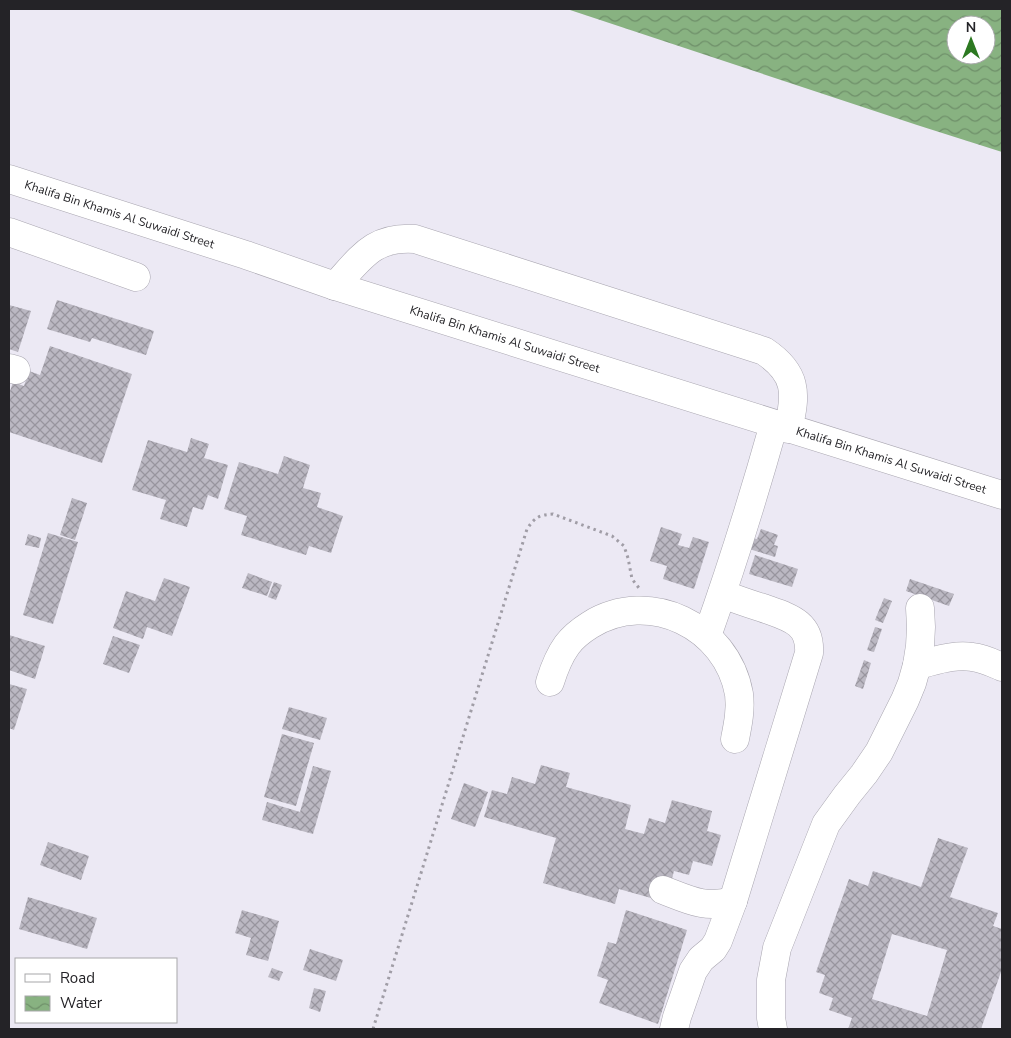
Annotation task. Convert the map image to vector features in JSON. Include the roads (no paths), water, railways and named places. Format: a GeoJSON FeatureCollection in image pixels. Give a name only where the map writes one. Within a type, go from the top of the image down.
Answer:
{"type":"FeatureCollection","features":[{"type":"Feature","properties":{"kind":"street","name":"Khalifa Bin Khamis Al Suwaidi Street"},"geometry":{"type":"LineString","coordinates":[[9,179],[246,255],[334,286],[1002,495]]}},
{"type":"Feature","properties":{"kind":"street"},"geometry":{"type":"LineString","coordinates":[[9,232],[136,277]]}},
{"type":"Feature","properties":{"kind":"street"},"geometry":{"type":"LineString","coordinates":[[334,286],[370,249],[392,240],[403,238],[415,239],[764,351],[777,359],[786,371],[792,385],[794,399],[756,484],[707,636]]}},
{"type":"Feature","properties":{"kind":"street"},"geometry":{"type":"LineString","coordinates":[[674,1029],[693,971],[701,959],[713,949],[718,941],[733,901],[808,660],[810,647],[803,628],[793,620],[722,594]]}},
{"type":"Feature","properties":{"kind":"street"},"geometry":{"type":"LineString","coordinates":[[773,1029],[771,1018],[772,980],[777,948],[826,824],[880,752],[905,700],[917,665],[921,637],[920,608]]}},
{"type":"Feature","properties":{"kind":"street"},"geometry":{"type":"LineString","coordinates":[[550,682],[556,662],[568,644],[582,630],[600,618],[621,612],[642,610],[663,613],[696,627],[722,653],[733,673],[739,694],[740,717],[736,739]]}},
{"type":"Feature","properties":{"kind":"street"},"geometry":{"type":"LineString","coordinates":[[917,665],[954,656],[972,656],[1002,667]]}},
{"type":"Feature","properties":{"kind":"street"},"geometry":{"type":"LineString","coordinates":[[663,890],[706,904],[733,901]]}},
{"type":"Feature","properties":{"kind":"water"},"geometry":{"type":"Polygon","coordinates":[[[567,9],[1002,9],[1002,152],[917,125],[567,9]]]}}]}
